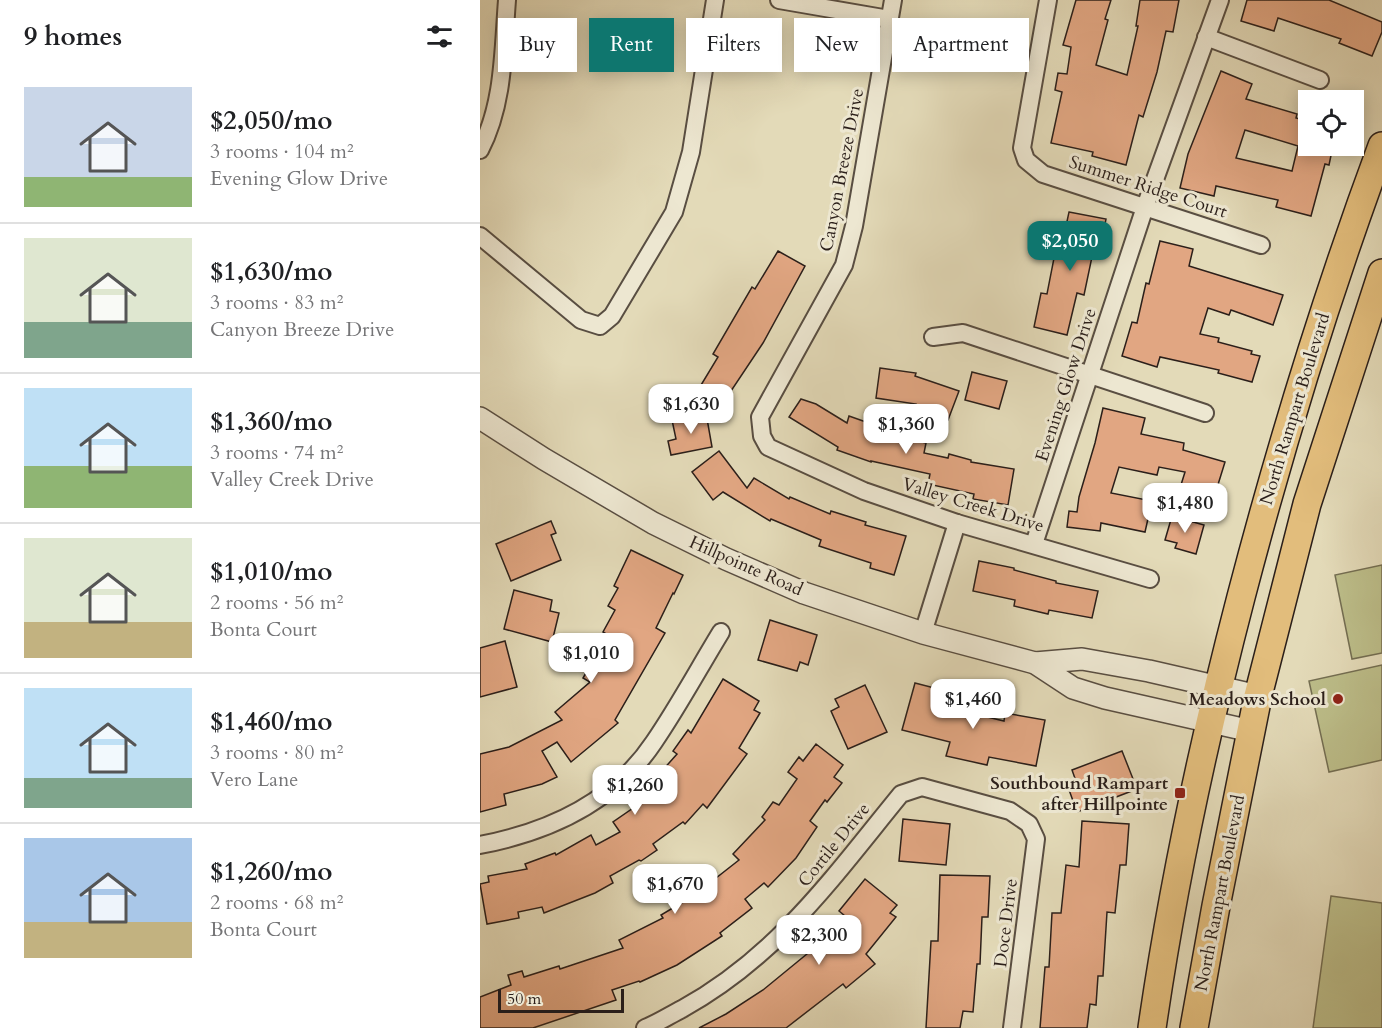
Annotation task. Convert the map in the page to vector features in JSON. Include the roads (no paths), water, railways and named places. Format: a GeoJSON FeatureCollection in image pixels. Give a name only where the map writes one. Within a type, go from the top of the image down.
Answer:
{"type":"FeatureCollection","features":[{"type":"Feature","properties":{"kind":"main road"},"geometry":{"type":"LineString","coordinates":[[1381,149],[1382,193]]}},
{"type":"Feature","properties":{"kind":"main road","name":"North Rampart Boulevard"},"geometry":{"type":"LineString","coordinates":[[1152,1028],[1173,896],[1209,722],[1258,533],[1300,388],[1354,220],[1381,149]]}},
{"type":"Feature","properties":{"kind":"main road","name":"North Rampart Boulevard"},"geometry":{"type":"LineString","coordinates":[[1194,1028],[1258,696],[1307,504],[1382,273]]}},
{"type":"Feature","properties":{"kind":"street"},"geometry":{"type":"LineString","coordinates":[[480,150],[488,134],[499,98],[507,0]]}},
{"type":"Feature","properties":{"kind":"street"},"geometry":{"type":"LineString","coordinates":[[480,236],[581,320],[600,326],[612,316],[674,212],[691,152],[715,0]]}},
{"type":"Feature","properties":{"kind":"street"},"geometry":{"type":"LineString","coordinates":[[779,0],[889,19]]}},
{"type":"Feature","properties":{"kind":"street","name":"Canyon Breeze Drive"},"geometry":{"type":"LineString","coordinates":[[762,436],[760,417],[844,265],[854,226],[893,0]]}},
{"type":"Feature","properties":{"kind":"street","name":"Summer Ridge Court"},"geometry":{"type":"LineString","coordinates":[[1048,0],[1022,148],[1026,160],[1043,174],[1261,245]]}},
{"type":"Feature","properties":{"kind":"street","name":"Evening Glow Drive"},"geometry":{"type":"LineString","coordinates":[[1034,544],[1145,207],[1220,0]]}},
{"type":"Feature","properties":{"kind":"street"},"geometry":{"type":"LineString","coordinates":[[1206,37],[1320,80]]}},
{"type":"Feature","properties":{"kind":"street"},"geometry":{"type":"LineString","coordinates":[[933,337],[963,333],[1205,413]]}},
{"type":"Feature","properties":{"kind":"street","name":"Hillpointe Road"},"geometry":{"type":"LineString","coordinates":[[480,418],[544,459],[653,523],[726,559],[804,593],[923,633],[1035,663],[1073,688],[1105,698],[1251,731]]}},
{"type":"Feature","properties":{"kind":"street","name":"Valley Creek Drive"},"geometry":{"type":"LineString","coordinates":[[762,436],[768,447],[864,491],[957,523],[1150,579]]}},
{"type":"Feature","properties":{"kind":"street"},"geometry":{"type":"LineString","coordinates":[[923,633],[957,523]]}},
{"type":"Feature","properties":{"kind":"street"},"geometry":{"type":"LineString","coordinates":[[480,844],[514,838],[555,824],[593,802],[624,777],[653,744],[721,632]]}},
{"type":"Feature","properties":{"kind":"street","name":"Hillpointe Road"},"geometry":{"type":"LineString","coordinates":[[1035,663],[1082,659],[1149,671],[1258,696]]}},
{"type":"Feature","properties":{"kind":"street","name":"Doce Drive"},"geometry":{"type":"LineString","coordinates":[[908,790],[922,787],[1010,811],[1029,824],[1036,839],[1012,1028]]}},
{"type":"Feature","properties":{"kind":"street","name":"Cortile Drive"},"geometry":{"type":"LineString","coordinates":[[645,1028],[709,994],[756,959],[804,913],[901,794],[908,790]]}},
{"type":"Feature","properties":{"kind":"place","name":"Meadows School"},"geometry":{"type":"Point","coordinates":[1338,699]}},
{"type":"Feature","properties":{"kind":"place","name":"Southbound Rampart after Hillpointe"},"geometry":{"type":"Point","coordinates":[1180,793]}}]}
